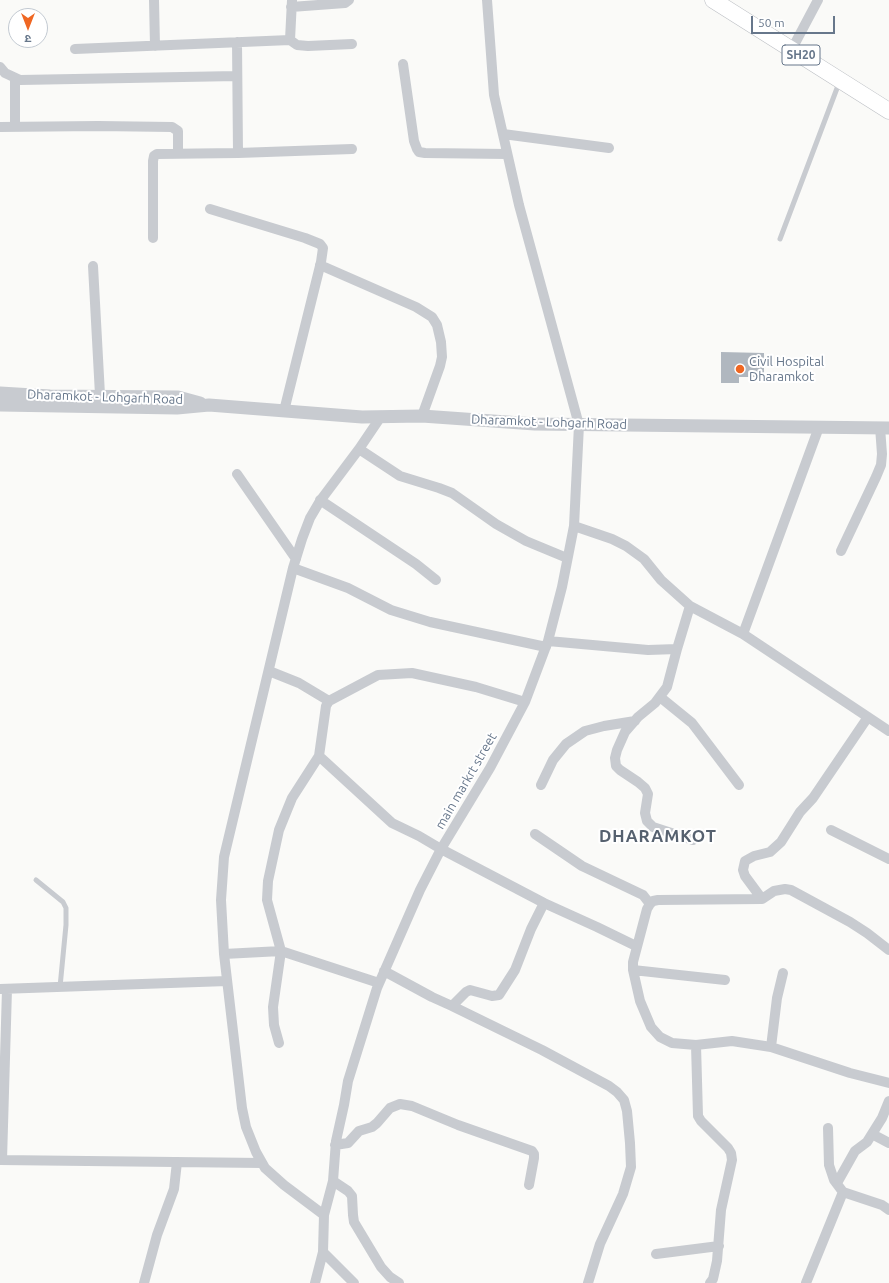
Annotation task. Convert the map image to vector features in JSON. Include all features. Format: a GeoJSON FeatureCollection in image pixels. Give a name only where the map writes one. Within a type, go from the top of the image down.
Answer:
{"type":"FeatureCollection","features":[{"type":"Feature","properties":{"kind":"main road","name":"SH20"},"geometry":{"type":"LineString","coordinates":[[713,0],[889,111]]}},
{"type":"Feature","properties":{"kind":"street"},"geometry":{"type":"LineString","coordinates":[[154,0],[155,46]]}},
{"type":"Feature","properties":{"kind":"street"},"geometry":{"type":"LineString","coordinates":[[290,40],[291,3],[345,3],[349,0]]}},
{"type":"Feature","properties":{"kind":"street","name":"main markrt street"},"geometry":{"type":"LineString","coordinates":[[315,1283],[323,1252],[324,1215],[333,1181],[336,1143],[348,1081],[363,1029],[384,971],[440,849],[490,768],[525,702],[547,644],[574,526],[579,425],[519,205],[494,95],[487,0]]}},
{"type":"Feature","properties":{"kind":"street"},"geometry":{"type":"LineString","coordinates":[[792,49],[818,0]]}},
{"type":"Feature","properties":{"kind":"street"},"geometry":{"type":"LineString","coordinates":[[75,49],[290,40],[297,45],[308,46],[352,44]]}},
{"type":"Feature","properties":{"kind":"street"},"geometry":{"type":"LineString","coordinates":[[237,42],[238,153]]}},
{"type":"Feature","properties":{"kind":"street"},"geometry":{"type":"LineString","coordinates":[[403,64],[414,141],[420,152],[507,154]]}},
{"type":"Feature","properties":{"kind":"street"},"geometry":{"type":"LineString","coordinates":[[0,67],[6,73],[20,80],[237,76]]}},
{"type":"Feature","properties":{"kind":"street"},"geometry":{"type":"LineString","coordinates":[[15,78],[15,126]]}},
{"type":"Feature","properties":{"kind":"street"},"geometry":{"type":"LineString","coordinates":[[0,126],[172,127],[178,131],[178,153]]}},
{"type":"Feature","properties":{"kind":"street"},"geometry":{"type":"LineString","coordinates":[[503,134],[609,148]]}},
{"type":"Feature","properties":{"kind":"street"},"geometry":{"type":"LineString","coordinates":[[153,238],[153,161],[154,156],[160,153],[238,153],[352,149]]}},
{"type":"Feature","properties":{"kind":"street"},"geometry":{"type":"LineString","coordinates":[[210,209],[320,244],[322,248],[323,253],[284,411]]}},
{"type":"Feature","properties":{"kind":"street"},"geometry":{"type":"LineString","coordinates":[[320,264],[416,307],[432,318],[437,326],[441,342],[442,357],[422,416]]}},
{"type":"Feature","properties":{"kind":"street"},"geometry":{"type":"LineString","coordinates":[[93,266],[100,395]]}},
{"type":"Feature","properties":{"kind":"street","name":"Dharamkot - Lohgarh Road"},"geometry":{"type":"LineString","coordinates":[[0,393],[50,396],[100,395],[178,397],[209,406]]}},
{"type":"Feature","properties":{"kind":"street","name":"Dharamkot - Lohgarh Road"},"geometry":{"type":"LineString","coordinates":[[0,405],[177,408],[209,406],[380,418],[422,416],[520,424],[884,428]]}},
{"type":"Feature","properties":{"kind":"street"},"geometry":{"type":"LineString","coordinates":[[324,1215],[284,1185],[266,1168],[256,1152],[246,1127],[242,1108],[224,954],[222,900],[224,857],[295,563],[310,518],[320,500],[359,449],[380,418]]}},
{"type":"Feature","properties":{"kind":"street"},"geometry":{"type":"LineString","coordinates":[[743,634],[819,427]]}},
{"type":"Feature","properties":{"kind":"street"},"geometry":{"type":"LineString","coordinates":[[841,550],[881,465],[884,428]]}},
{"type":"Feature","properties":{"kind":"street"},"geometry":{"type":"LineString","coordinates":[[359,449],[400,476],[439,488],[452,494],[502,528],[526,541],[567,558]]}},
{"type":"Feature","properties":{"kind":"street"},"geometry":{"type":"LineString","coordinates":[[237,474],[295,563],[348,588],[377,604],[397,612],[430,622],[547,644],[648,650],[677,649]]}},
{"type":"Feature","properties":{"kind":"street"},"geometry":{"type":"LineString","coordinates":[[320,500],[410,560],[436,580]]}},
{"type":"Feature","properties":{"kind":"street"},"geometry":{"type":"LineString","coordinates":[[574,526],[612,539],[626,546],[644,559],[660,580],[690,606],[743,634],[868,717],[888,727]]}},
{"type":"Feature","properties":{"kind":"street"},"geometry":{"type":"LineString","coordinates":[[690,606],[667,687],[655,703],[625,732],[615,758],[616,766],[645,788],[648,794],[645,813],[648,821],[653,827],[693,840]]}},
{"type":"Feature","properties":{"kind":"street"},"geometry":{"type":"LineString","coordinates":[[269,671],[299,683],[329,701]]}},
{"type":"Feature","properties":{"kind":"street"},"geometry":{"type":"LineString","coordinates":[[278,1043],[274,1025],[273,1007],[281,951],[267,900],[271,862],[279,830],[292,798],[319,756],[326,706],[329,701],[378,675],[412,673],[476,687],[525,702]]}},
{"type":"Feature","properties":{"kind":"street"},"geometry":{"type":"LineString","coordinates":[[660,697],[692,723],[739,784]]}},
{"type":"Feature","properties":{"kind":"street"},"geometry":{"type":"LineString","coordinates":[[762,899],[745,876],[743,870],[745,861],[754,856],[770,852],[781,842],[800,812],[813,798],[868,717]]}},
{"type":"Feature","properties":{"kind":"street"},"geometry":{"type":"LineString","coordinates":[[541,785],[553,760],[566,744],[585,731],[635,721]]}},
{"type":"Feature","properties":{"kind":"street"},"geometry":{"type":"LineString","coordinates":[[319,756],[392,823],[544,903],[636,946]]}},
{"type":"Feature","properties":{"kind":"street"},"geometry":{"type":"LineString","coordinates":[[831,830],[889,859]]}},
{"type":"Feature","properties":{"kind":"street"},"geometry":{"type":"LineString","coordinates":[[535,834],[582,866],[643,895],[650,904]]}},
{"type":"Feature","properties":{"kind":"street"},"geometry":{"type":"LineString","coordinates":[[889,950],[850,922],[791,890],[779,890],[762,899],[658,900],[650,904],[647,909],[633,962],[633,970],[640,1001],[651,1027],[660,1037],[672,1043],[696,1045],[732,1041],[771,1047],[850,1073],[889,1083]]}},
{"type":"Feature","properties":{"kind":"street"},"geometry":{"type":"LineString","coordinates":[[452,1006],[470,990],[492,996],[499,995],[515,970],[531,929],[544,903]]}},
{"type":"Feature","properties":{"kind":"street"},"geometry":{"type":"LineString","coordinates":[[224,954],[281,951],[379,983]]}},
{"type":"Feature","properties":{"kind":"street"},"geometry":{"type":"LineString","coordinates":[[633,970],[725,980]]}},
{"type":"Feature","properties":{"kind":"street"},"geometry":{"type":"LineString","coordinates":[[384,971],[432,997],[542,1050],[609,1086],[624,1100],[627,1111],[631,1167],[623,1194],[600,1244],[588,1283]]}},
{"type":"Feature","properties":{"kind":"street"},"geometry":{"type":"LineString","coordinates":[[771,1047],[777,998],[783,973]]}},
{"type":"Feature","properties":{"kind":"street"},"geometry":{"type":"LineString","coordinates":[[227,981],[4,989],[1,1160],[262,1163]]}},
{"type":"Feature","properties":{"kind":"street"},"geometry":{"type":"LineString","coordinates":[[696,1045],[698,1116],[731,1153],[732,1160],[721,1210],[713,1279],[710,1283]]}},
{"type":"Feature","properties":{"kind":"street"},"geometry":{"type":"LineString","coordinates":[[837,1183],[855,1151],[867,1142],[882,1118],[889,1101]]}},
{"type":"Feature","properties":{"kind":"street"},"geometry":{"type":"LineString","coordinates":[[336,1143],[348,1143],[359,1131],[372,1127],[377,1123],[390,1108],[400,1104],[412,1106],[458,1125],[532,1151],[534,1158],[529,1185]]}},
{"type":"Feature","properties":{"kind":"street"},"geometry":{"type":"LineString","coordinates":[[828,1128],[829,1165],[831,1173],[843,1192],[882,1205],[889,1210]]}},
{"type":"Feature","properties":{"kind":"street"},"geometry":{"type":"LineString","coordinates":[[872,1134],[889,1143]]}},
{"type":"Feature","properties":{"kind":"street"},"geometry":{"type":"LineString","coordinates":[[144,1283],[156,1235],[174,1189],[177,1162]]}},
{"type":"Feature","properties":{"kind":"street"},"geometry":{"type":"LineString","coordinates":[[333,1181],[348,1191],[352,1196],[354,1222],[381,1267],[390,1277],[399,1283]]}},
{"type":"Feature","properties":{"kind":"street"},"geometry":{"type":"LineString","coordinates":[[806,1283],[843,1192]]}},
{"type":"Feature","properties":{"kind":"street"},"geometry":{"type":"LineString","coordinates":[[656,1254],[718,1246]]}},
{"type":"Feature","properties":{"kind":"street"},"geometry":{"type":"LineString","coordinates":[[323,1252],[354,1283]]}},
{"type":"Feature","properties":{"kind":"lane"},"geometry":{"type":"LineString","coordinates":[[780,239],[840,80]]}},
{"type":"Feature","properties":{"kind":"lane"},"geometry":{"type":"LineString","coordinates":[[36,880],[63,902],[66,908],[66,926],[60,987]]}},
{"type":"Feature","properties":{"kind":"building"},"geometry":{"type":"Polygon","coordinates":[[[721,352],[764,353],[764,377],[739,377],[739,383],[721,383],[721,352]]]}},
{"type":"Feature","properties":{"kind":"place","name":"Civil Hospital Dharamkot"},"geometry":{"type":"Point","coordinates":[740,369]}},
{"type":"Feature","properties":{"kind":"district","name":"DHARAMKOT"},"geometry":{"type":"Point","coordinates":[658,836]}}]}
